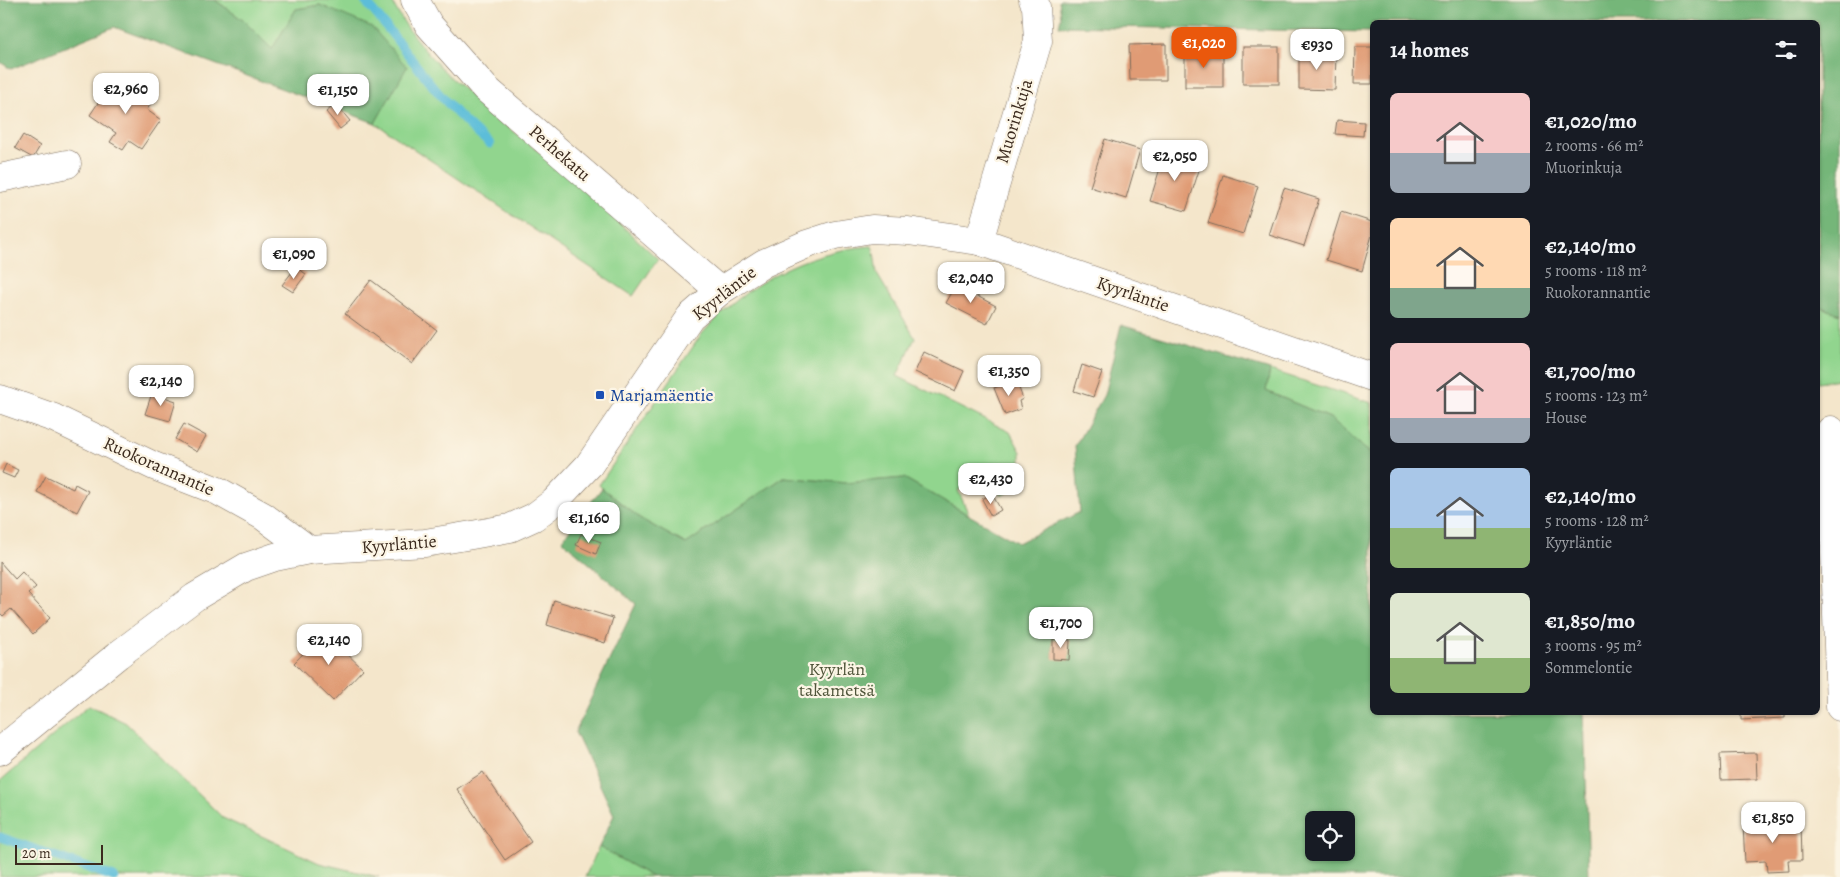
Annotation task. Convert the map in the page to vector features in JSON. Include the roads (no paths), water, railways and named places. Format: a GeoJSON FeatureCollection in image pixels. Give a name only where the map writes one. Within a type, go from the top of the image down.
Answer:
{"type":"FeatureCollection","features":[{"type":"Feature","properties":{"kind":"street","name":"Perhekatu"},"geometry":{"type":"LineString","coordinates":[[415,0],[429,25],[485,88],[720,291]]}},
{"type":"Feature","properties":{"kind":"street","name":"Muorinkuja"},"geometry":{"type":"LineString","coordinates":[[979,241],[1038,41],[1036,6],[1033,0]]}},
{"type":"Feature","properties":{"kind":"street"},"geometry":{"type":"LineString","coordinates":[[0,178],[67,164]]}},
{"type":"Feature","properties":{"kind":"street","name":"Kyyrläntie"},"geometry":{"type":"LineString","coordinates":[[0,751],[118,655],[195,597],[246,566],[308,550],[425,543],[510,528],[534,517],[554,502],[590,465],[690,317],[720,291],[764,263],[807,244],[836,236],[872,229],[908,231],[979,241],[1370,376]]}},
{"type":"Feature","properties":{"kind":"street","name":"Ruokorannantie"},"geometry":{"type":"LineString","coordinates":[[0,399],[54,418],[154,466],[218,491],[264,516],[308,550]]}},
{"type":"Feature","properties":{"kind":"street"},"geometry":{"type":"LineString","coordinates":[[1829,430],[1840,707]]}},
{"type":"Feature","properties":{"kind":"waterway"},"geometry":{"type":"LineString","coordinates":[[364,0],[455,112],[490,144]]}},
{"type":"Feature","properties":{"kind":"waterway"},"geometry":{"type":"LineString","coordinates":[[0,837],[114,877]]}},
{"type":"Feature","properties":{"kind":"place","name":"Marjamäentie"},"geometry":{"type":"Point","coordinates":[600,395]}},
{"type":"Feature","properties":{"kind":"park label","name":"Kyyrlän takametsä"},"geometry":{"type":"Point","coordinates":[837,680]}}]}
